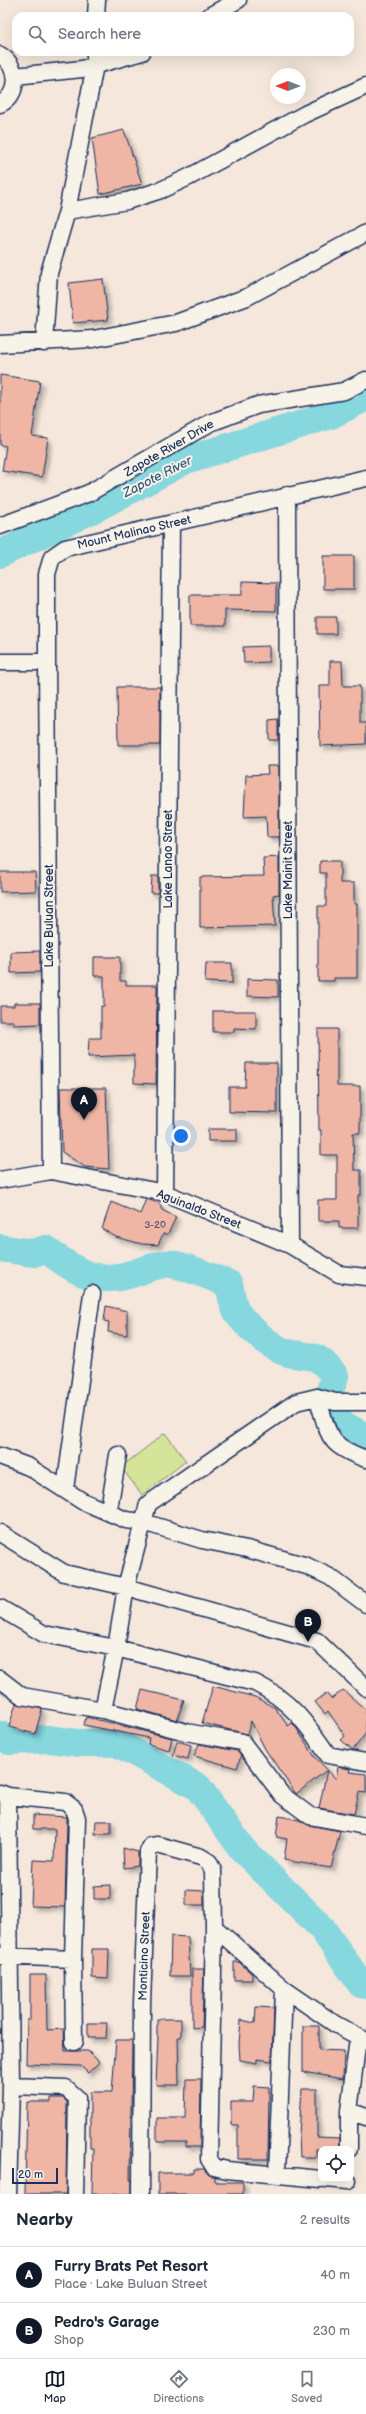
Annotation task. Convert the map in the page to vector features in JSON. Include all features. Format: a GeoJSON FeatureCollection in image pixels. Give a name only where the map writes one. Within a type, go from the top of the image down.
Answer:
{"type":"FeatureCollection","features":[{"type":"Feature","properties":{"kind":"street"},"geometry":{"type":"LineString","coordinates":[[96,12],[97,0]]}},
{"type":"Feature","properties":{"kind":"street"},"geometry":{"type":"LineString","coordinates":[[216,12],[234,1]]}},
{"type":"Feature","properties":{"kind":"street"},"geometry":{"type":"LineString","coordinates":[[0,55],[10,62],[15,76],[13,91],[0,104]]}},
{"type":"Feature","properties":{"kind":"street"},"geometry":{"type":"LineString","coordinates":[[15,76],[82,69],[95,59],[115,56]]}},
{"type":"Feature","properties":{"kind":"street"},"geometry":{"type":"LineString","coordinates":[[44,343],[49,273],[67,212],[95,59]]}},
{"type":"Feature","properties":{"kind":"street"},"geometry":{"type":"LineString","coordinates":[[67,212],[127,201],[161,190],[189,177],[305,114],[366,86]]}},
{"type":"Feature","properties":{"kind":"street"},"geometry":{"type":"LineString","coordinates":[[0,344],[44,343],[93,339],[176,323],[247,297],[366,233]]}},
{"type":"Feature","properties":{"kind":"street","name":"Zapote River Drive"},"geometry":{"type":"LineString","coordinates":[[0,526],[89,492],[210,423],[258,405],[344,391],[366,380]]}},
{"type":"Feature","properties":{"kind":"street","name":"Mount Malinao Street"},"geometry":{"type":"LineString","coordinates":[[47,662],[47,574],[52,557],[66,548],[287,495],[366,478]]}},
{"type":"Feature","properties":{"kind":"street","name":"Lake Mainit Street"},"geometry":{"type":"LineString","coordinates":[[287,495],[290,1245]]}},
{"type":"Feature","properties":{"kind":"street","name":"Lake Lanao Street"},"geometry":{"type":"LineString","coordinates":[[166,1194],[171,524]]}},
{"type":"Feature","properties":{"kind":"street"},"geometry":{"type":"LineString","coordinates":[[0,662],[47,662]]}},
{"type":"Feature","properties":{"kind":"street","name":"Lake Buluan Street"},"geometry":{"type":"LineString","coordinates":[[47,662],[51,1171]]}},
{"type":"Feature","properties":{"kind":"street","name":"Aguinaldo Street"},"geometry":{"type":"LineString","coordinates":[[0,1180],[51,1171],[166,1194],[290,1245],[339,1274],[366,1277]]}},
{"type":"Feature","properties":{"kind":"street"},"geometry":{"type":"LineString","coordinates":[[65,1489],[92,1294]]}},
{"type":"Feature","properties":{"kind":"street"},"geometry":{"type":"LineString","coordinates":[[102,1710],[116,1648],[126,1587],[148,1504],[287,1406],[305,1399],[366,1402]]}},
{"type":"Feature","properties":{"kind":"street"},"geometry":{"type":"LineString","coordinates":[[325,1399],[330,1438],[338,1448],[366,1459]]}},
{"type":"Feature","properties":{"kind":"street"},"geometry":{"type":"LineString","coordinates":[[107,1511],[110,1503],[118,1455]]}},
{"type":"Feature","properties":{"kind":"street"},"geometry":{"type":"LineString","coordinates":[[0,1456],[29,1467],[82,1501],[126,1520],[143,1522],[202,1540],[247,1549],[307,1566],[330,1577],[364,1597]]}},
{"type":"Feature","properties":{"kind":"street"},"geometry":{"type":"LineString","coordinates":[[0,1533],[64,1573],[126,1587],[317,1641],[366,1688]]}},
{"type":"Feature","properties":{"kind":"street"},"geometry":{"type":"LineString","coordinates":[[0,1608],[44,1634],[116,1648],[255,1683],[274,1692],[302,1718],[328,1755],[366,1762]]}},
{"type":"Feature","properties":{"kind":"street"},"geometry":{"type":"LineString","coordinates":[[0,1679],[22,1696],[102,1710],[186,1732],[242,1742],[282,1796],[310,1816],[366,1826]]}},
{"type":"Feature","properties":{"kind":"street"},"geometry":{"type":"LineString","coordinates":[[8,2194],[11,2086],[5,1956],[4,1794],[65,1802],[74,1809],[77,1818],[73,1959],[74,2042]]}},
{"type":"Feature","properties":{"kind":"street","name":"Monticino Street"},"geometry":{"type":"LineString","coordinates":[[141,2194],[142,2003],[148,1852],[151,1846],[158,1845],[200,1857],[209,1862],[213,1871],[214,1927]]}},
{"type":"Feature","properties":{"kind":"street"},"geometry":{"type":"LineString","coordinates":[[214,1927],[284,1989],[362,2040],[350,2111],[348,2146]]}},
{"type":"Feature","properties":{"kind":"street"},"geometry":{"type":"LineString","coordinates":[[214,1927],[209,2159],[214,2167],[227,2170],[318,2179]]}},
{"type":"Feature","properties":{"kind":"street"},"geometry":{"type":"LineString","coordinates":[[5,1956],[73,1959]]}},
{"type":"Feature","properties":{"kind":"street"},"geometry":{"type":"LineString","coordinates":[[277,2175],[284,1989]]}},
{"type":"Feature","properties":{"kind":"street"},"geometry":{"type":"LineString","coordinates":[[11,2086],[66,2088],[77,2098],[75,2194]]}},
{"type":"Feature","properties":{"kind":"street"},"geometry":{"type":"LineString","coordinates":[[350,2111],[366,2117]]}},
{"type":"Feature","properties":{"kind":"street"},"geometry":{"type":"LineString","coordinates":[[337,2182],[348,2185]]}},
{"type":"Feature","properties":{"kind":"green space"},"geometry":{"type":"Polygon","coordinates":[[[165,1433],[186,1461],[142,1495],[121,1467],[165,1433]]]}},
{"type":"Feature","properties":{"kind":"building"},"geometry":{"type":"Polygon","coordinates":[[[124,130],[142,184],[100,194],[92,138],[124,130]]]}},
{"type":"Feature","properties":{"kind":"building"},"geometry":{"type":"Polygon","coordinates":[[[103,279],[108,320],[73,323],[69,283],[103,279]]]}},
{"type":"Feature","properties":{"kind":"building"},"geometry":{"type":"Polygon","coordinates":[[[0,375],[40,381],[32,436],[48,438],[42,477],[2,471],[6,446],[0,445],[0,375]]]}},
{"type":"Feature","properties":{"kind":"building"},"geometry":{"type":"Polygon","coordinates":[[[323,556],[354,556],[354,589],[323,589],[323,556]]]}},
{"type":"Feature","properties":{"kind":"building"},"geometry":{"type":"Polygon","coordinates":[[[242,582],[276,583],[276,611],[225,610],[225,626],[190,626],[190,595],[242,595],[242,582]]]}},
{"type":"Feature","properties":{"kind":"building"},"geometry":{"type":"Polygon","coordinates":[[[317,617],[336,617],[336,634],[317,634],[317,617]]]}},
{"type":"Feature","properties":{"kind":"building"},"geometry":{"type":"Polygon","coordinates":[[[269,646],[269,662],[244,663],[243,647],[269,646]]]}},
{"type":"Feature","properties":{"kind":"building"},"geometry":{"type":"Polygon","coordinates":[[[330,661],[342,661],[343,686],[360,686],[360,723],[366,723],[366,744],[320,746],[319,686],[330,686],[330,661]]]}},
{"type":"Feature","properties":{"kind":"building"},"geometry":{"type":"Polygon","coordinates":[[[117,687],[160,687],[160,745],[118,745],[117,687]]]}},
{"type":"Feature","properties":{"kind":"building"},"geometry":{"type":"Polygon","coordinates":[[[278,719],[278,740],[269,740],[269,720],[278,719]]]}},
{"type":"Feature","properties":{"kind":"building"},"geometry":{"type":"Polygon","coordinates":[[[267,766],[279,766],[279,837],[267,837],[266,816],[244,817],[246,775],[268,774],[267,766]]]}},
{"type":"Feature","properties":{"kind":"building"},"geometry":{"type":"Polygon","coordinates":[[[279,857],[279,894],[273,895],[275,926],[200,928],[200,877],[264,876],[263,858],[279,857]]]}},
{"type":"Feature","properties":{"kind":"building"},"geometry":{"type":"Polygon","coordinates":[[[320,861],[340,861],[340,883],[354,883],[354,904],[357,904],[357,978],[334,978],[334,981],[318,981],[318,906],[326,906],[326,873],[320,873],[320,861]]]}},
{"type":"Feature","properties":{"kind":"building"},"geometry":{"type":"Polygon","coordinates":[[[0,872],[35,872],[36,891],[0,892],[0,872]]]}},
{"type":"Feature","properties":{"kind":"building"},"geometry":{"type":"Polygon","coordinates":[[[152,876],[158,876],[158,893],[151,893],[152,876]]]}},
{"type":"Feature","properties":{"kind":"building"},"geometry":{"type":"Polygon","coordinates":[[[40,951],[40,972],[11,973],[11,952],[40,951]]]}},
{"type":"Feature","properties":{"kind":"building"},"geometry":{"type":"Polygon","coordinates":[[[94,957],[120,957],[120,981],[126,981],[126,985],[157,985],[156,1084],[134,1083],[134,1055],[88,1057],[89,1038],[101,1038],[101,1006],[104,1006],[104,976],[94,976],[94,957]]]}},
{"type":"Feature","properties":{"kind":"building"},"geometry":{"type":"Polygon","coordinates":[[[206,963],[232,963],[232,983],[205,982],[206,963]]]}},
{"type":"Feature","properties":{"kind":"building"},"geometry":{"type":"Polygon","coordinates":[[[247,979],[278,980],[278,997],[247,996],[247,979]]]}},
{"type":"Feature","properties":{"kind":"building"},"geometry":{"type":"Polygon","coordinates":[[[14,1003],[40,1003],[40,1024],[14,1025],[14,1021],[0,1021],[0,1006],[14,1006],[14,1003]]]}},
{"type":"Feature","properties":{"kind":"building"},"geometry":{"type":"Polygon","coordinates":[[[213,1011],[256,1011],[256,1029],[234,1028],[234,1032],[213,1032],[213,1011]]]}},
{"type":"Feature","properties":{"kind":"building"},"geometry":{"type":"Polygon","coordinates":[[[318,1029],[337,1029],[337,1086],[360,1086],[360,1133],[353,1133],[354,1170],[361,1170],[361,1195],[358,1195],[358,1228],[339,1228],[339,1221],[318,1221],[318,1200],[337,1200],[337,1155],[321,1155],[321,1130],[319,1130],[318,1029]]]}},
{"type":"Feature","properties":{"kind":"building"},"geometry":{"type":"Polygon","coordinates":[[[246,1063],[277,1063],[277,1113],[229,1112],[229,1087],[245,1087],[246,1063]]]}},
{"type":"Feature","properties":{"kind":"building"},"geometry":{"type":"Polygon","coordinates":[[[60,1088],[106,1088],[109,1169],[85,1167],[62,1152],[60,1088]]]}},
{"type":"Feature","properties":{"kind":"building"},"geometry":{"type":"Polygon","coordinates":[[[208,1129],[237,1129],[237,1141],[208,1141],[208,1129]]]}},
{"type":"Feature","properties":{"kind":"building"},"geometry":{"type":"Polygon","coordinates":[[[146,1199],[159,1203],[162,1210],[176,1217],[168,1234],[163,1234],[158,1245],[142,1244],[116,1237],[102,1229],[111,1202],[140,1214],[146,1199]]]}},
{"type":"Feature","properties":{"kind":"building"},"geometry":{"type":"Polygon","coordinates":[[[106,1306],[127,1311],[127,1335],[108,1332],[109,1322],[104,1321],[106,1306]]]}},
{"type":"Feature","properties":{"kind":"building"},"geometry":{"type":"Polygon","coordinates":[[[213,1686],[255,1697],[275,1708],[288,1726],[292,1723],[295,1726],[315,1757],[336,1779],[338,1767],[350,1769],[349,1772],[366,1774],[366,1793],[359,1792],[354,1814],[319,1808],[327,1770],[296,1794],[265,1749],[251,1721],[247,1734],[202,1723],[213,1686]]]}},
{"type":"Feature","properties":{"kind":"building"},"geometry":{"type":"Polygon","coordinates":[[[142,1690],[184,1700],[177,1720],[137,1709],[142,1690]]]}},
{"type":"Feature","properties":{"kind":"building"},"geometry":{"type":"Polygon","coordinates":[[[343,1690],[366,1710],[366,1733],[353,1750],[341,1740],[345,1736],[328,1711],[325,1714],[315,1702],[326,1693],[331,1699],[343,1690]]]}},
{"type":"Feature","properties":{"kind":"building"},"geometry":{"type":"Polygon","coordinates":[[[16,1703],[42,1709],[35,1734],[9,1727],[16,1703]]]}},
{"type":"Feature","properties":{"kind":"building"},"geometry":{"type":"Polygon","coordinates":[[[86,1717],[172,1738],[169,1750],[148,1744],[149,1738],[84,1725],[86,1717]]]}},
{"type":"Feature","properties":{"kind":"building"},"geometry":{"type":"Polygon","coordinates":[[[177,1741],[191,1745],[188,1759],[173,1755],[177,1741]]]}},
{"type":"Feature","properties":{"kind":"building"},"geometry":{"type":"Polygon","coordinates":[[[199,1744],[237,1751],[241,1756],[237,1768],[194,1756],[199,1744]]]}},
{"type":"Feature","properties":{"kind":"building"},"geometry":{"type":"Polygon","coordinates":[[[33,1815],[67,1817],[65,1907],[31,1906],[33,1860],[54,1861],[55,1829],[33,1829],[33,1815]]]}},
{"type":"Feature","properties":{"kind":"building"},"geometry":{"type":"Polygon","coordinates":[[[279,1816],[299,1820],[308,1825],[340,1831],[331,1868],[284,1860],[287,1839],[276,1837],[279,1816]]]}},
{"type":"Feature","properties":{"kind":"building"},"geometry":{"type":"Polygon","coordinates":[[[96,1821],[111,1821],[111,1834],[95,1834],[96,1821]]]}},
{"type":"Feature","properties":{"kind":"building"},"geometry":{"type":"Polygon","coordinates":[[[123,1848],[138,1852],[138,1866],[124,1868],[123,1848]]]}},
{"type":"Feature","properties":{"kind":"building"},"geometry":{"type":"Polygon","coordinates":[[[110,1885],[110,1899],[94,1899],[94,1886],[110,1885]]]}},
{"type":"Feature","properties":{"kind":"building"},"geometry":{"type":"Polygon","coordinates":[[[186,1890],[204,1891],[204,1905],[186,1905],[186,1890]]]}},
{"type":"Feature","properties":{"kind":"building"},"geometry":{"type":"Polygon","coordinates":[[[171,1936],[188,1937],[190,1976],[170,1976],[171,1936]]]}},
{"type":"Feature","properties":{"kind":"building"},"geometry":{"type":"Polygon","coordinates":[[[92,1949],[109,1949],[108,1979],[92,1978],[92,1949]]]}},
{"type":"Feature","properties":{"kind":"building"},"geometry":{"type":"Polygon","coordinates":[[[234,1962],[239,1962],[252,1974],[252,1980],[234,1980],[234,1962]]]}},
{"type":"Feature","properties":{"kind":"building"},"geometry":{"type":"Polygon","coordinates":[[[192,1969],[204,1969],[202,2027],[192,2028],[192,1969]]]}},
{"type":"Feature","properties":{"kind":"building"},"geometry":{"type":"Polygon","coordinates":[[[30,1975],[46,1975],[47,2030],[64,2029],[65,2051],[88,2051],[99,2062],[88,2073],[81,2066],[26,2064],[27,2020],[30,2020],[30,1975]]]}},
{"type":"Feature","properties":{"kind":"building"},"geometry":{"type":"Polygon","coordinates":[[[256,2007],[274,2008],[272,2061],[257,2059],[257,2063],[240,2060],[239,2044],[241,2020],[255,2023],[256,2007]]]}},
{"type":"Feature","properties":{"kind":"building"},"geometry":{"type":"Polygon","coordinates":[[[157,2019],[181,2019],[181,2037],[178,2037],[179,2085],[156,2085],[158,2036],[157,2019]]]}},
{"type":"Feature","properties":{"kind":"building"},"geometry":{"type":"Polygon","coordinates":[[[88,2023],[107,2023],[106,2038],[88,2038],[88,2023]]]}},
{"type":"Feature","properties":{"kind":"building"},"geometry":{"type":"Polygon","coordinates":[[[303,2026],[319,2026],[319,2050],[344,2051],[343,2079],[303,2072],[303,2026]]]}},
{"type":"Feature","properties":{"kind":"building"},"geometry":{"type":"Polygon","coordinates":[[[116,2040],[132,2040],[130,2180],[132,2180],[132,2194],[92,2194],[93,2148],[90,2148],[90,2092],[112,2092],[116,2040]]]}},
{"type":"Feature","properties":{"kind":"building"},"geometry":{"type":"Polygon","coordinates":[[[186,2079],[201,2079],[200,2147],[186,2147],[186,2142],[157,2142],[157,2118],[185,2118],[186,2079]]]}},
{"type":"Feature","properties":{"kind":"building"},"geometry":{"type":"Polygon","coordinates":[[[254,2086],[269,2087],[268,2159],[238,2159],[238,2125],[231,2125],[231,2102],[253,2102],[254,2086]]]}},
{"type":"Feature","properties":{"kind":"building"},"geometry":{"type":"Polygon","coordinates":[[[302,2089],[317,2089],[317,2137],[340,2138],[340,2146],[318,2146],[318,2149],[316,2149],[316,2157],[300,2157],[299,2134],[302,2089]]]}},
{"type":"Feature","properties":{"kind":"building"},"geometry":{"type":"Polygon","coordinates":[[[51,2098],[63,2098],[67,2102],[66,2194],[25,2194],[27,2102],[51,2102],[51,2098]]]}},
{"type":"Feature","properties":{"kind":"building"},"geometry":{"type":"Polygon","coordinates":[[[194,2169],[204,2169],[209,2175],[215,2177],[215,2182],[243,2182],[243,2194],[158,2194],[158,2173],[194,2173],[194,2169]]]}},
{"type":"Feature","properties":{"kind":"waterway","name":"Zapote River"},"geometry":{"type":"LineString","coordinates":[[0,554],[98,507],[186,460],[331,415],[366,397]]}},
{"type":"Feature","properties":{"kind":"waterway"},"geometry":{"type":"LineString","coordinates":[[0,1248],[33,1253],[46,1249],[82,1273],[102,1278],[124,1276],[155,1266],[171,1264],[187,1268],[229,1284],[233,1302],[238,1314],[258,1335],[282,1351],[314,1357],[328,1368],[335,1376],[328,1397],[340,1423],[366,1437]]}},
{"type":"Feature","properties":{"kind":"waterway"},"geometry":{"type":"LineString","coordinates":[[0,1735],[9,1741],[49,1739],[78,1743],[117,1743],[198,1787],[243,1850],[321,1927],[361,1984],[366,1985]]}},
{"type":"Feature","properties":{"kind":"place","name":"Furry Brats Pet Resort"},"geometry":{"type":"Point","coordinates":[84,1120]}},
{"type":"Feature","properties":{"kind":"place","name":"Pedro's Garage"},"geometry":{"type":"Point","coordinates":[308,1642]}}]}
